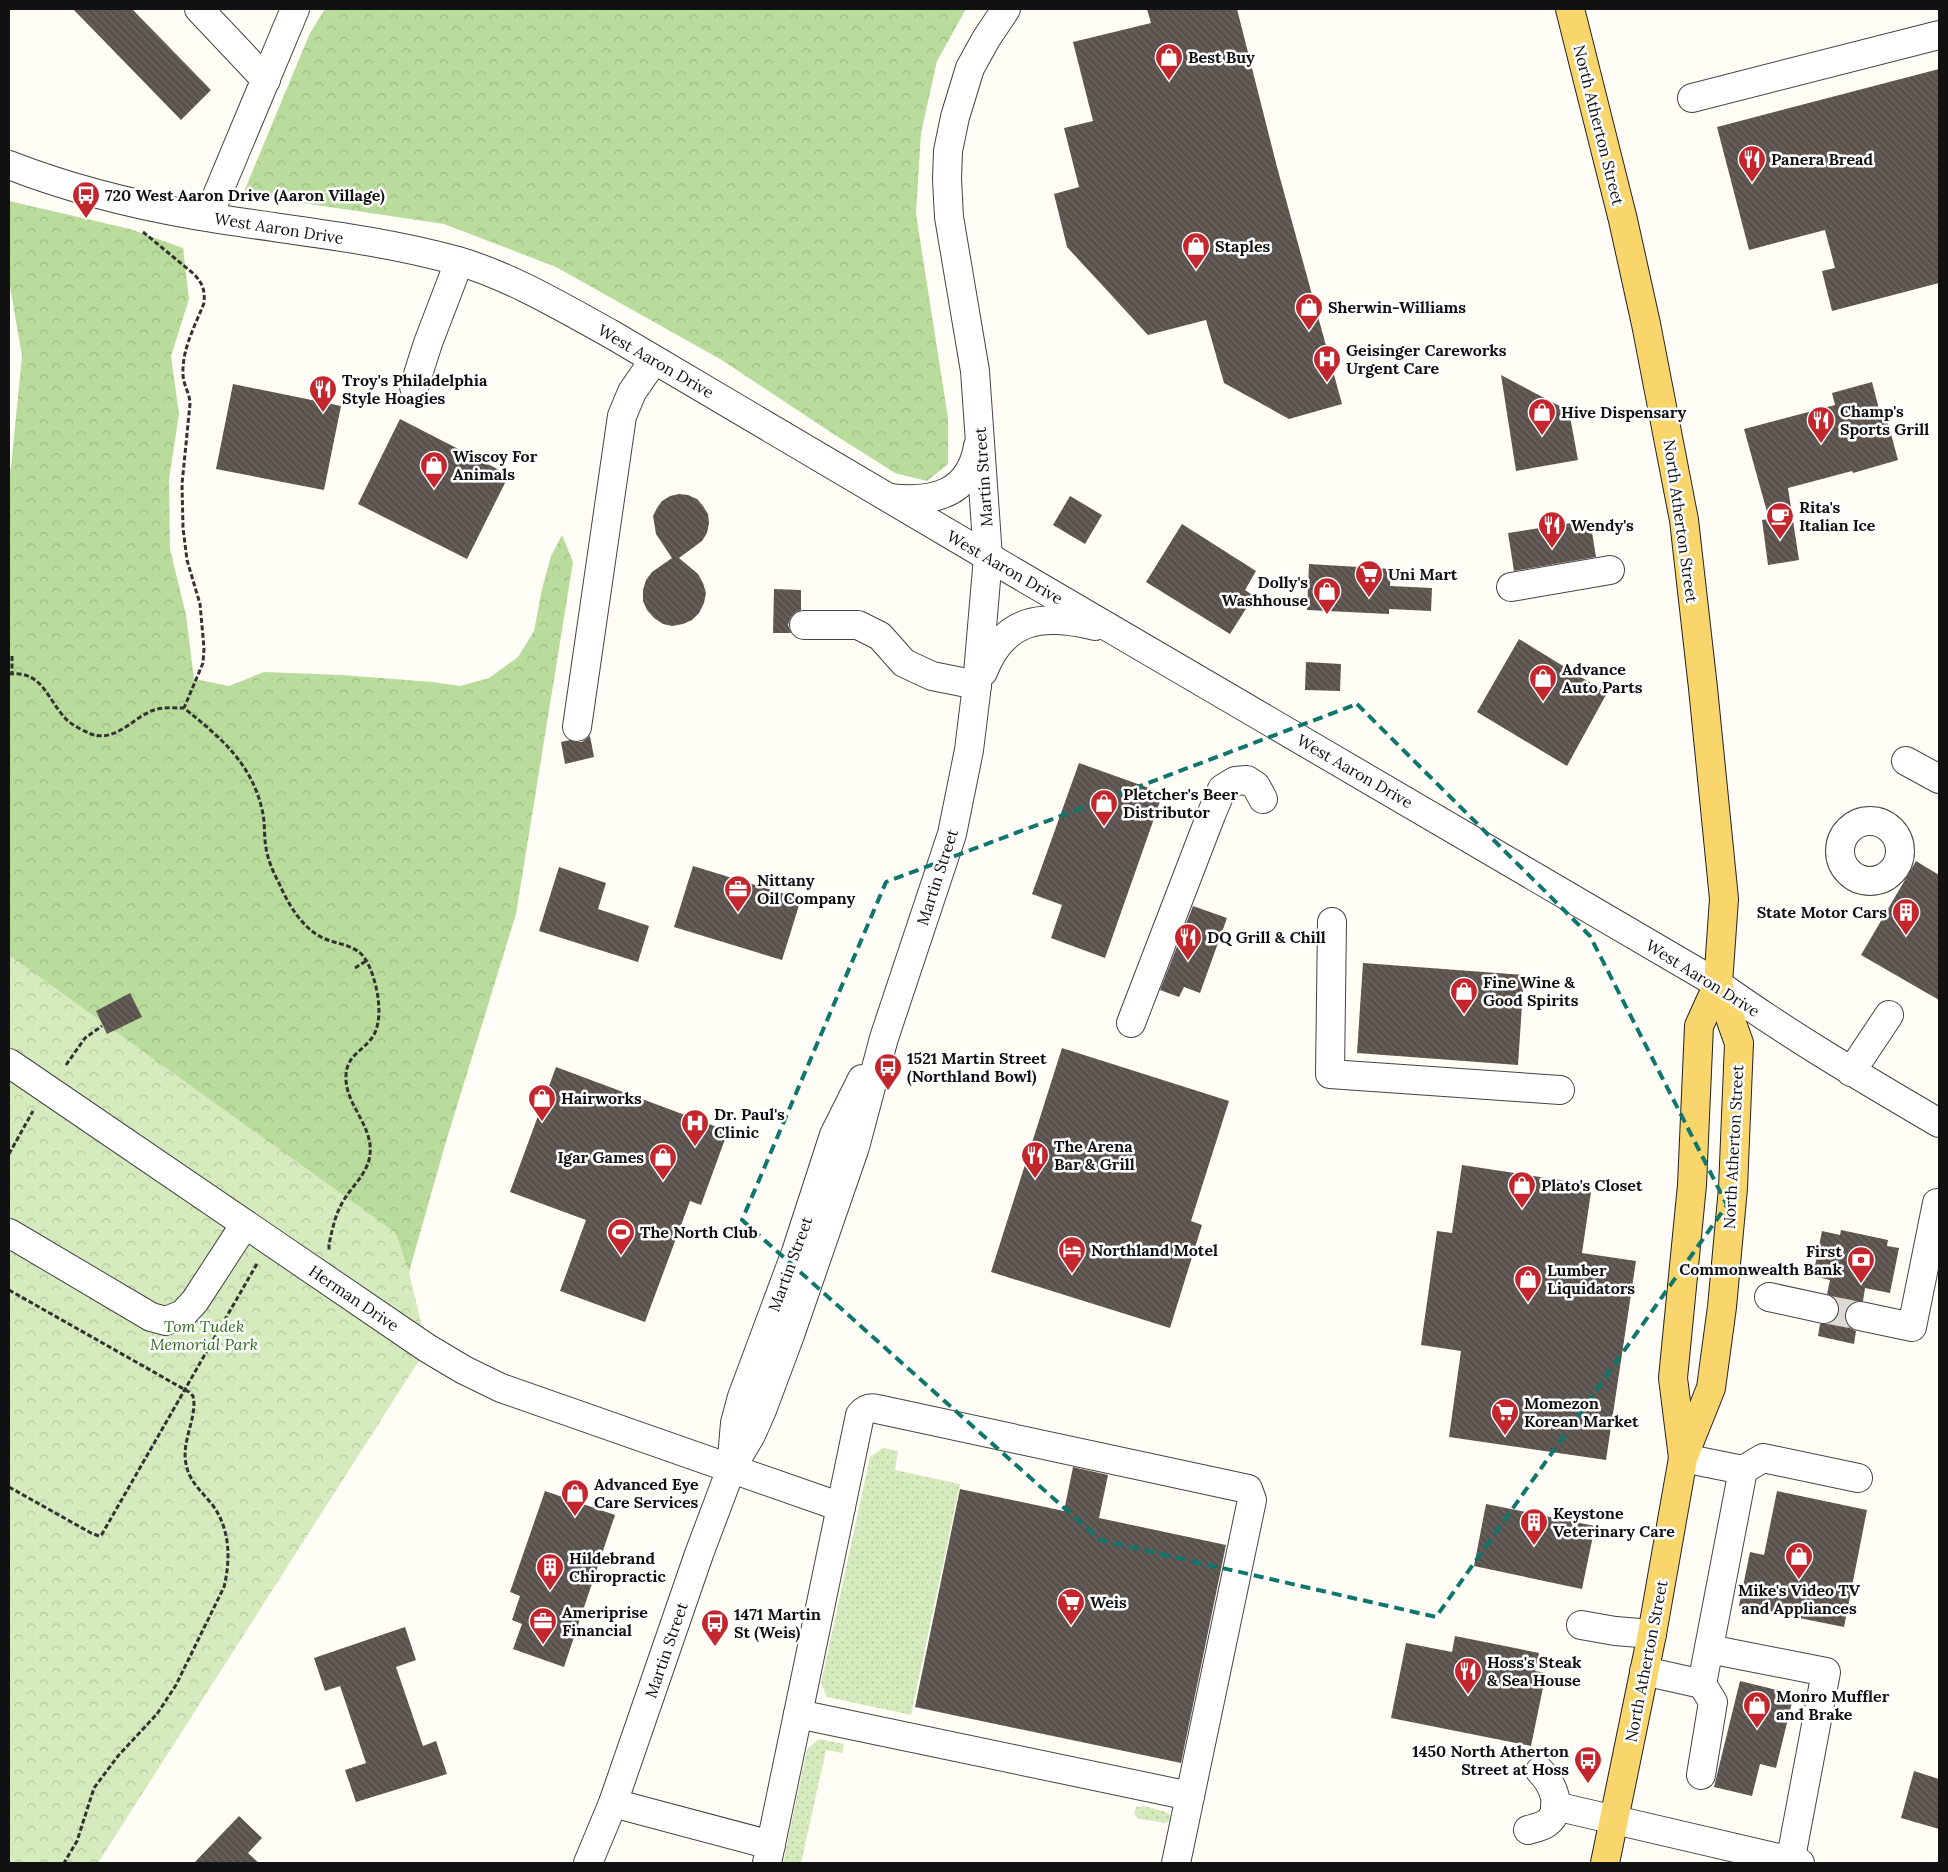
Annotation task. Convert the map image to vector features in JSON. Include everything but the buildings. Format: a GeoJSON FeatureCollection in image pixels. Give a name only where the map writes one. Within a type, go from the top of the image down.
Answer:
{"type":"FeatureCollection","features":[{"type":"Feature","properties":{"kind":"main road","name":"North Atherton Street"},"geometry":{"type":"LineString","coordinates":[[1570,9],[1623,220],[1646,324],[1684,520],[1724,899],[1718,984],[1699,1026],[1692,1185],[1673,1378],[1684,1458]]}},
{"type":"Feature","properties":{"kind":"main road","name":"North Atherton Street"},"geometry":{"type":"LineString","coordinates":[[1605,1863],[1652,1634],[1684,1458],[1711,1388],[1722,1307],[1733,1188],[1739,1042],[1718,984]]}},
{"type":"Feature","properties":{"kind":"street"},"geometry":{"type":"LineString","coordinates":[[199,9],[266,80]]}},
{"type":"Feature","properties":{"kind":"street"},"geometry":{"type":"LineString","coordinates":[[208,217],[295,9]]}},
{"type":"Feature","properties":{"kind":"street","name":"Martin Street"},"geometry":{"type":"LineString","coordinates":[[588,1863],[613,1803],[699,1554],[731,1469],[735,1423],[742,1397],[796,1252],[834,1135],[884,1038],[952,834],[969,750],[978,685],[988,557],[975,371],[949,217],[948,151],[955,117],[970,68],[1006,9]]}},
{"type":"Feature","properties":{"kind":"street"},"geometry":{"type":"LineString","coordinates":[[1692,98],[1939,35]]}},
{"type":"Feature","properties":{"kind":"street","name":"West Aaron Drive"},"geometry":{"type":"LineString","coordinates":[[9,165],[31,174],[120,200],[208,217],[414,250],[459,262],[493,274],[553,302],[1718,984],[1760,1014],[1852,1072],[1939,1123]]}},
{"type":"Feature","properties":{"kind":"street"},"geometry":{"type":"LineString","coordinates":[[414,387],[428,343],[459,262]]}},
{"type":"Feature","properties":{"kind":"street"},"geometry":{"type":"LineString","coordinates":[[577,727],[622,416],[632,392],[654,360]]}},
{"type":"Feature","properties":{"kind":"street"},"geometry":{"type":"LineString","coordinates":[[886,497],[919,500],[946,493],[969,474],[975,462],[980,435]]}},
{"type":"Feature","properties":{"kind":"street"},"geometry":{"type":"LineString","coordinates":[[1512,586],[1610,570]]}},
{"type":"Feature","properties":{"kind":"street"},"geometry":{"type":"LineString","coordinates":[[804,625],[858,625],[880,636],[904,663],[932,676],[978,685],[989,657],[996,646],[1006,634],[1017,627],[1032,623],[1071,620],[1112,630]]}},
{"type":"Feature","properties":{"kind":"street"},"geometry":{"type":"LineString","coordinates":[[1906,761],[1939,780]]}},
{"type":"Feature","properties":{"kind":"street"},"geometry":{"type":"LineString","coordinates":[[1131,1023],[1222,789],[1235,781],[1247,780],[1256,786],[1263,799]]}},
{"type":"Feature","properties":{"kind":"street"},"geometry":{"type":"LineString","coordinates":[[1332,922],[1330,1074],[1560,1090]]}},
{"type":"Feature","properties":{"kind":"street"},"geometry":{"type":"LineString","coordinates":[[1852,1072],[1889,1015]]}},
{"type":"Feature","properties":{"kind":"street","name":"Herman Drive"},"geometry":{"type":"LineString","coordinates":[[9,1063],[427,1348],[464,1370],[502,1388],[841,1507]]}},
{"type":"Feature","properties":{"kind":"street"},"geometry":{"type":"LineString","coordinates":[[1860,1316],[1912,1327],[1937,1203]]}},
{"type":"Feature","properties":{"kind":"street"},"geometry":{"type":"LineString","coordinates":[[9,1233],[151,1317],[166,1321],[184,1314],[196,1301],[245,1224]]}},
{"type":"Feature","properties":{"kind":"street"},"geometry":{"type":"LineString","coordinates":[[1769,1297],[1824,1309]]}},
{"type":"Feature","properties":{"kind":"street"},"geometry":{"type":"LineString","coordinates":[[613,1803],[769,1854],[860,1415],[864,1410],[870,1408],[1248,1489],[1252,1500],[1176,1863]]}},
{"type":"Feature","properties":{"kind":"street"},"geometry":{"type":"LineString","coordinates":[[1684,1458],[1743,1470],[1763,1458],[1858,1478]]}},
{"type":"Feature","properties":{"kind":"street"},"geometry":{"type":"LineString","coordinates":[[1701,1775],[1712,1702],[1702,1684],[1743,1470]]}},
{"type":"Feature","properties":{"kind":"street"},"geometry":{"type":"LineString","coordinates":[[1581,1625],[1615,1631],[1652,1634]]}},
{"type":"Feature","properties":{"kind":"street"},"geometry":{"type":"LineString","coordinates":[[1555,1806],[1793,1863],[1826,1672],[1709,1649]]}},
{"type":"Feature","properties":{"kind":"street"},"geometry":{"type":"LineString","coordinates":[[1644,1671],[1702,1684]]}},
{"type":"Feature","properties":{"kind":"street"},"geometry":{"type":"LineString","coordinates":[[798,1714],[1190,1796]]}},
{"type":"Feature","properties":{"kind":"street"},"geometry":{"type":"LineString","coordinates":[[1528,1830],[1548,1822],[1553,1815],[1555,1806],[1552,1786],[1540,1771]]}},
{"type":"Feature","properties":{"kind":"street","name":"Martin Street"},"geometry":{"type":"LineString","coordinates":[[607,1863],[613,1803]]}},
{"type":"Feature","properties":{"kind":"path"},"geometry":{"type":"LineString","coordinates":[[141,231],[194,274],[201,282],[205,295],[204,303],[186,351],[183,369],[184,380],[190,397],[182,484],[183,528],[187,560],[200,604],[204,636],[202,663],[184,708]]}},
{"type":"Feature","properties":{"kind":"path"},"geometry":{"type":"LineString","coordinates":[[12,656],[10,673],[28,675],[36,679],[69,722],[92,734],[102,736],[114,734],[152,711],[184,708],[221,737],[249,775],[263,813],[266,850],[270,864],[281,889],[296,914],[322,937],[350,946],[360,953],[366,961],[378,1000],[378,1025],[370,1040],[352,1057],[347,1065],[346,1089],[350,1100],[363,1121],[370,1149],[369,1159],[365,1171],[338,1210],[328,1254]]}},
{"type":"Feature","properties":{"kind":"path"},"geometry":{"type":"LineString","coordinates":[[355,968],[366,961]]}},
{"type":"Feature","properties":{"kind":"path"},"geometry":{"type":"LineString","coordinates":[[66,1065],[86,1038],[102,1026]]}},
{"type":"Feature","properties":{"kind":"path"},"geometry":{"type":"LineString","coordinates":[[9,1154],[38,1105]]}},
{"type":"Feature","properties":{"kind":"path"},"geometry":{"type":"LineString","coordinates":[[9,1486],[91,1533],[99,1536],[102,1534],[257,1262]]}},
{"type":"Feature","properties":{"kind":"path"},"geometry":{"type":"LineString","coordinates":[[9,1290],[184,1389],[193,1396],[194,1401],[185,1446],[186,1466],[195,1485],[215,1508],[223,1524],[228,1550],[228,1570],[224,1587],[176,1685],[156,1714],[118,1756],[94,1788],[77,1841],[64,1863]]}},
{"type":"Feature","properties":{"kind":"highlighted area"},"geometry":{"type":"Polygon","coordinates":[[[1357,704],[1590,936],[1727,1205],[1436,1617],[1100,1540],[742,1220],[886,882],[1357,704]]]}},
{"type":"Feature","properties":{"kind":"green space"},"geometry":{"type":"Polygon","coordinates":[[[325,9],[966,9],[937,61],[921,133],[916,214],[948,418],[948,464],[927,481],[895,473],[720,359],[556,267],[444,224],[243,194],[310,33],[325,9]]]}},
{"type":"Feature","properties":{"kind":"green space"},"geometry":{"type":"Polygon","coordinates":[[[9,201],[130,229],[183,248],[189,299],[171,356],[179,414],[169,479],[170,549],[186,615],[194,679],[229,686],[264,672],[342,675],[460,686],[489,678],[518,657],[534,631],[551,556],[562,535],[573,562],[516,914],[445,1145],[409,1272],[385,1261],[9,1023],[9,472],[22,356],[9,281],[9,201]]]}},
{"type":"Feature","properties":{"kind":"green space","name":"Tom Tudek Memorial Park"},"geometry":{"type":"Polygon","coordinates":[[[9,955],[396,1233],[409,1272],[427,1348],[98,1863],[9,1863],[9,955]]]}},
{"type":"Feature","properties":{"kind":"green space"},"geometry":{"type":"Polygon","coordinates":[[[883,1448],[898,1451],[895,1470],[960,1484],[911,1715],[827,1697],[821,1683],[870,1457],[883,1448]]]}},
{"type":"Feature","properties":{"kind":"green space"},"geometry":{"type":"Polygon","coordinates":[[[819,1739],[844,1744],[842,1753],[826,1750],[801,1863],[783,1863],[807,1749],[819,1739]]]}},
{"type":"Feature","properties":{"kind":"green space"},"geometry":{"type":"Polygon","coordinates":[[[1144,1806],[1166,1812],[1170,1815],[1170,1821],[1166,1823],[1139,1819],[1134,1814],[1136,1807],[1144,1806]]]}},
{"type":"Feature","properties":{"kind":"tunnel"},"geometry":{"type":"LineString","coordinates":[[1824,1309],[1860,1316]]}},
{"type":"Feature","properties":{"kind":"place","name":"Best Buy"},"geometry":{"type":"Point","coordinates":[1169,81]}},
{"type":"Feature","properties":{"kind":"place","name":"Panera Bread"},"geometry":{"type":"Point","coordinates":[1752,183]}},
{"type":"Feature","properties":{"kind":"place","name":"720 West Aaron Drive (Aaron Village)"},"geometry":{"type":"Point","coordinates":[86,219]}},
{"type":"Feature","properties":{"kind":"place","name":"Staples"},"geometry":{"type":"Point","coordinates":[1196,270]}},
{"type":"Feature","properties":{"kind":"place","name":"Sherwin-Williams"},"geometry":{"type":"Point","coordinates":[1309,331]}},
{"type":"Feature","properties":{"kind":"place","name":"Geisinger Careworks Urgent Care"},"geometry":{"type":"Point","coordinates":[1327,383]}},
{"type":"Feature","properties":{"kind":"place","name":"Troy's Philadelphia Style Hoagies"},"geometry":{"type":"Point","coordinates":[323,413]}},
{"type":"Feature","properties":{"kind":"place","name":"Hive Dispensary"},"geometry":{"type":"Point","coordinates":[1542,436]}},
{"type":"Feature","properties":{"kind":"place","name":"Champ's Sports Grill"},"geometry":{"type":"Point","coordinates":[1821,444]}},
{"type":"Feature","properties":{"kind":"place","name":"Wiscoy For Animals"},"geometry":{"type":"Point","coordinates":[434,489]}},
{"type":"Feature","properties":{"kind":"place","name":"Rita's Italian Ice"},"geometry":{"type":"Point","coordinates":[1780,540]}},
{"type":"Feature","properties":{"kind":"place","name":"Wendy's"},"geometry":{"type":"Point","coordinates":[1552,549]}},
{"type":"Feature","properties":{"kind":"place","name":"Uni Mart"},"geometry":{"type":"Point","coordinates":[1369,598]}},
{"type":"Feature","properties":{"kind":"place","name":"Dolly's Washhouse"},"geometry":{"type":"Point","coordinates":[1327,615]}},
{"type":"Feature","properties":{"kind":"place","name":"Advance Auto Parts"},"geometry":{"type":"Point","coordinates":[1543,702]}},
{"type":"Feature","properties":{"kind":"place","name":"Pletcher's Beer Distributor"},"geometry":{"type":"Point","coordinates":[1104,827]}},
{"type":"Feature","properties":{"kind":"place","name":"Nittany Oil Company"},"geometry":{"type":"Point","coordinates":[738,913]}},
{"type":"Feature","properties":{"kind":"place","name":"State Motor Cars"},"geometry":{"type":"Point","coordinates":[1906,936]}},
{"type":"Feature","properties":{"kind":"place","name":"DQ Grill & Chill"},"geometry":{"type":"Point","coordinates":[1188,961]}},
{"type":"Feature","properties":{"kind":"place","name":"Fine Wine & Good Spirits"},"geometry":{"type":"Point","coordinates":[1464,1015]}},
{"type":"Feature","properties":{"kind":"place","name":"1521 Martin Street (Northland Bowl)"},"geometry":{"type":"Point","coordinates":[888,1091]}},
{"type":"Feature","properties":{"kind":"place","name":"Hairworks"},"geometry":{"type":"Point","coordinates":[542,1122]}},
{"type":"Feature","properties":{"kind":"place","name":"Dr. Paul's Clinic"},"geometry":{"type":"Point","coordinates":[695,1147]}},
{"type":"Feature","properties":{"kind":"place","name":"The Arena Bar & Grill"},"geometry":{"type":"Point","coordinates":[1035,1179]}},
{"type":"Feature","properties":{"kind":"place","name":"Igar Games"},"geometry":{"type":"Point","coordinates":[663,1181]}},
{"type":"Feature","properties":{"kind":"place","name":"Plato's Closet"},"geometry":{"type":"Point","coordinates":[1522,1209]}},
{"type":"Feature","properties":{"kind":"place","name":"The North Club"},"geometry":{"type":"Point","coordinates":[621,1256]}},
{"type":"Feature","properties":{"kind":"place","name":"Northland Motel"},"geometry":{"type":"Point","coordinates":[1072,1274]}},
{"type":"Feature","properties":{"kind":"place","name":"First Commonwealth Bank"},"geometry":{"type":"Point","coordinates":[1861,1284]}},
{"type":"Feature","properties":{"kind":"place","name":"Lumber Liquidators"},"geometry":{"type":"Point","coordinates":[1528,1303]}},
{"type":"Feature","properties":{"kind":"place","name":"Momezon Korean Market"},"geometry":{"type":"Point","coordinates":[1505,1436]}},
{"type":"Feature","properties":{"kind":"place","name":"Advanced Eye Care Services"},"geometry":{"type":"Point","coordinates":[575,1517]}},
{"type":"Feature","properties":{"kind":"place","name":"Keystone Veterinary Care"},"geometry":{"type":"Point","coordinates":[1534,1546]}},
{"type":"Feature","properties":{"kind":"place","name":"Mike's Video TV and Appliances"},"geometry":{"type":"Point","coordinates":[1799,1580]}},
{"type":"Feature","properties":{"kind":"place","name":"Hildebrand Chiropractic"},"geometry":{"type":"Point","coordinates":[550,1591]}},
{"type":"Feature","properties":{"kind":"place","name":"Weis"},"geometry":{"type":"Point","coordinates":[1071,1626]}},
{"type":"Feature","properties":{"kind":"place","name":"Ameriprise Financial"},"geometry":{"type":"Point","coordinates":[543,1645]}},
{"type":"Feature","properties":{"kind":"place","name":"1471 Martin St (Weis)"},"geometry":{"type":"Point","coordinates":[715,1647]}},
{"type":"Feature","properties":{"kind":"place","name":"Hoss's Steak & Sea House"},"geometry":{"type":"Point","coordinates":[1468,1695]}},
{"type":"Feature","properties":{"kind":"place","name":"Monro Muffler and Brake"},"geometry":{"type":"Point","coordinates":[1757,1729]}},
{"type":"Feature","properties":{"kind":"place","name":"1450 North Atherton Street at Hoss"},"geometry":{"type":"Point","coordinates":[1588,1784]}}]}
